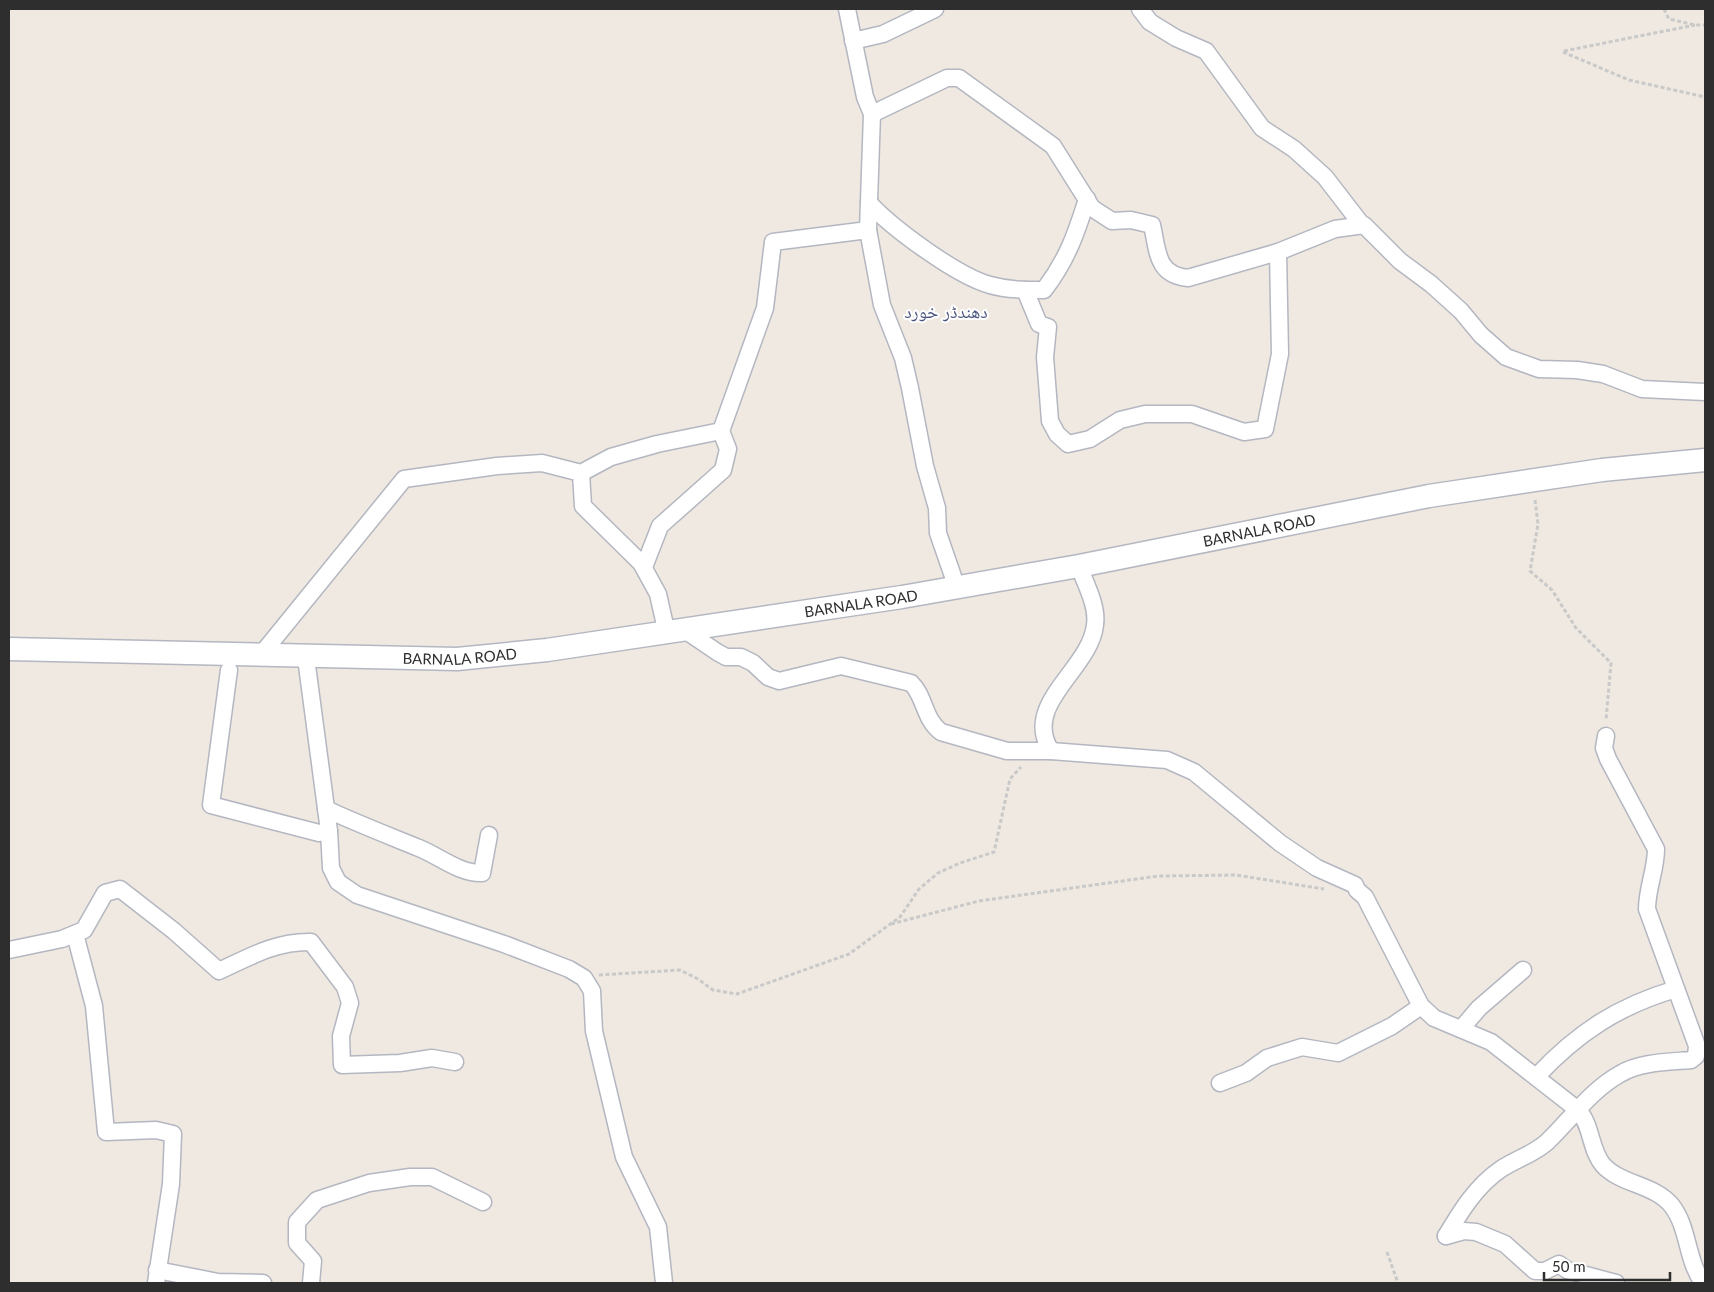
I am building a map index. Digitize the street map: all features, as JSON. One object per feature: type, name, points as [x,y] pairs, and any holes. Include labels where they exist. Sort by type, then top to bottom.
[{"type":"main road","name":"BARNALA ROAD","points":[[9,649],[306,658],[457,659],[547,650],[677,632],[957,588],[1079,566],[1429,496],[1602,470],[1705,460]]},
{"type":"street","points":[[847,9],[865,97],[872,114],[868,230],[882,305],[904,365],[925,466],[937,508],[938,533],[957,588]]},
{"type":"street","points":[[854,41],[883,34],[935,9]]},
{"type":"street","points":[[1140,9],[1150,22],[1176,38],[1206,52],[1262,128],[1294,148],[1325,178],[1362,225],[1400,261],[1455,306],[1481,335],[1506,357],[1539,369],[1577,370],[1603,374],[1642,389],[1705,392]]},
{"type":"street","points":[[872,114],[947,78],[959,78],[1053,146],[1092,208],[1112,221],[1131,220],[1152,225],[1163,267],[1174,277],[1188,278],[1278,252],[1335,229],[1362,225]]},
{"type":"street","points":[[869,203],[885,220],[904,234],[968,275],[1008,290],[1044,290],[1058,272],[1074,242],[1087,199]]},
{"type":"street","points":[[644,567],[660,526],[723,470],[728,449],[721,431],[765,308],[773,242],[868,230]]},
{"type":"street","points":[[1025,290],[1039,324],[1048,327],[1045,357],[1050,421],[1057,434],[1068,444],[1090,439],[1120,420],[1145,414],[1192,414],[1244,432],[1265,429],[1280,354],[1278,252]]},
{"type":"street","points":[[260,656],[404,480],[497,466],[542,464],[581,473],[611,457],[657,444],[721,431]]},
{"type":"street","points":[[581,473],[583,506],[644,567],[677,632],[726,656],[741,657],[752,663],[768,677],[779,680],[841,666],[911,683],[918,689],[933,727],[941,732],[1007,751],[1051,751],[1168,760],[1194,772],[1280,843],[1309,863],[1356,885],[1357,890],[1365,896],[1421,1006],[1434,1018],[1491,1042],[1578,1110],[1584,1117],[1603,1165],[1617,1176],[1658,1194],[1671,1205],[1680,1220],[1696,1281]]},
{"type":"street","points":[[1051,751],[1045,742],[1042,726],[1050,701],[1090,644],[1096,624],[1093,605],[1079,566]]},
{"type":"street","points":[[306,658],[330,831],[331,868],[338,882],[358,895],[504,944],[569,969],[584,978],[592,991],[594,1031],[624,1157],[658,1227],[664,1283]]},
{"type":"street","points":[[229,670],[210,805],[319,833],[330,831]]},
{"type":"street","points":[[1606,736],[1604,748],[1608,759],[1656,849],[1656,865],[1647,899],[1647,909],[1697,1046],[1696,1056],[1691,1060],[1640,1066],[1621,1073],[1602,1086],[1546,1144],[1502,1169],[1481,1187],[1463,1206],[1446,1236],[1464,1231],[1476,1232],[1505,1244],[1534,1271],[1545,1271],[1559,1264],[1567,1270],[1616,1283]]},
{"type":"street","points":[[326,809],[370,830],[420,848],[470,874],[482,873],[489,835]]},
{"type":"street","points":[[9,950],[84,930],[105,893],[120,889],[174,932],[219,972],[270,947],[296,941],[311,942],[345,987],[350,1003],[341,1036],[342,1064],[400,1063],[432,1058],[455,1062]]},
{"type":"street","points":[[74,934],[94,1006],[106,1132],[156,1130],[173,1134],[171,1184],[163,1245],[156,1277],[218,1282],[263,1283]]},
{"type":"street","points":[[1461,1029],[1479,1008],[1523,970]]},
{"type":"street","points":[[1536,1077],[1561,1050],[1600,1021],[1644,998],[1676,989]]},
{"type":"street","points":[[1220,1083],[1246,1074],[1267,1058],[1302,1047],[1338,1053],[1392,1026],[1421,1006]]},
{"type":"street","points":[[311,1283],[313,1261],[297,1243],[297,1222],[317,1200],[369,1184],[410,1177],[432,1177],[483,1202]]},
{"type":"path","points":[[1664,9],[1670,19],[1695,25]]},
{"type":"path","points":[[1705,25],[1695,25],[1563,52],[1629,80],[1705,97]]},
{"type":"path","points":[[1532,480],[1538,524],[1530,571],[1552,590],[1576,628],[1612,663],[1606,736]]},
{"type":"path","points":[[584,978],[610,973],[680,970],[713,990],[737,994],[849,954],[900,917],[919,889],[938,874],[960,863],[994,852],[1010,779],[1022,766],[1043,759],[1051,751]]},
{"type":"path","points":[[888,925],[980,901],[1158,876],[1236,875],[1319,890],[1356,885]]},
{"type":"path","points":[[1387,1252],[1398,1283]]},
{"type":"district","name":"دھندڈر خورد","points":[[946,311]]}]
